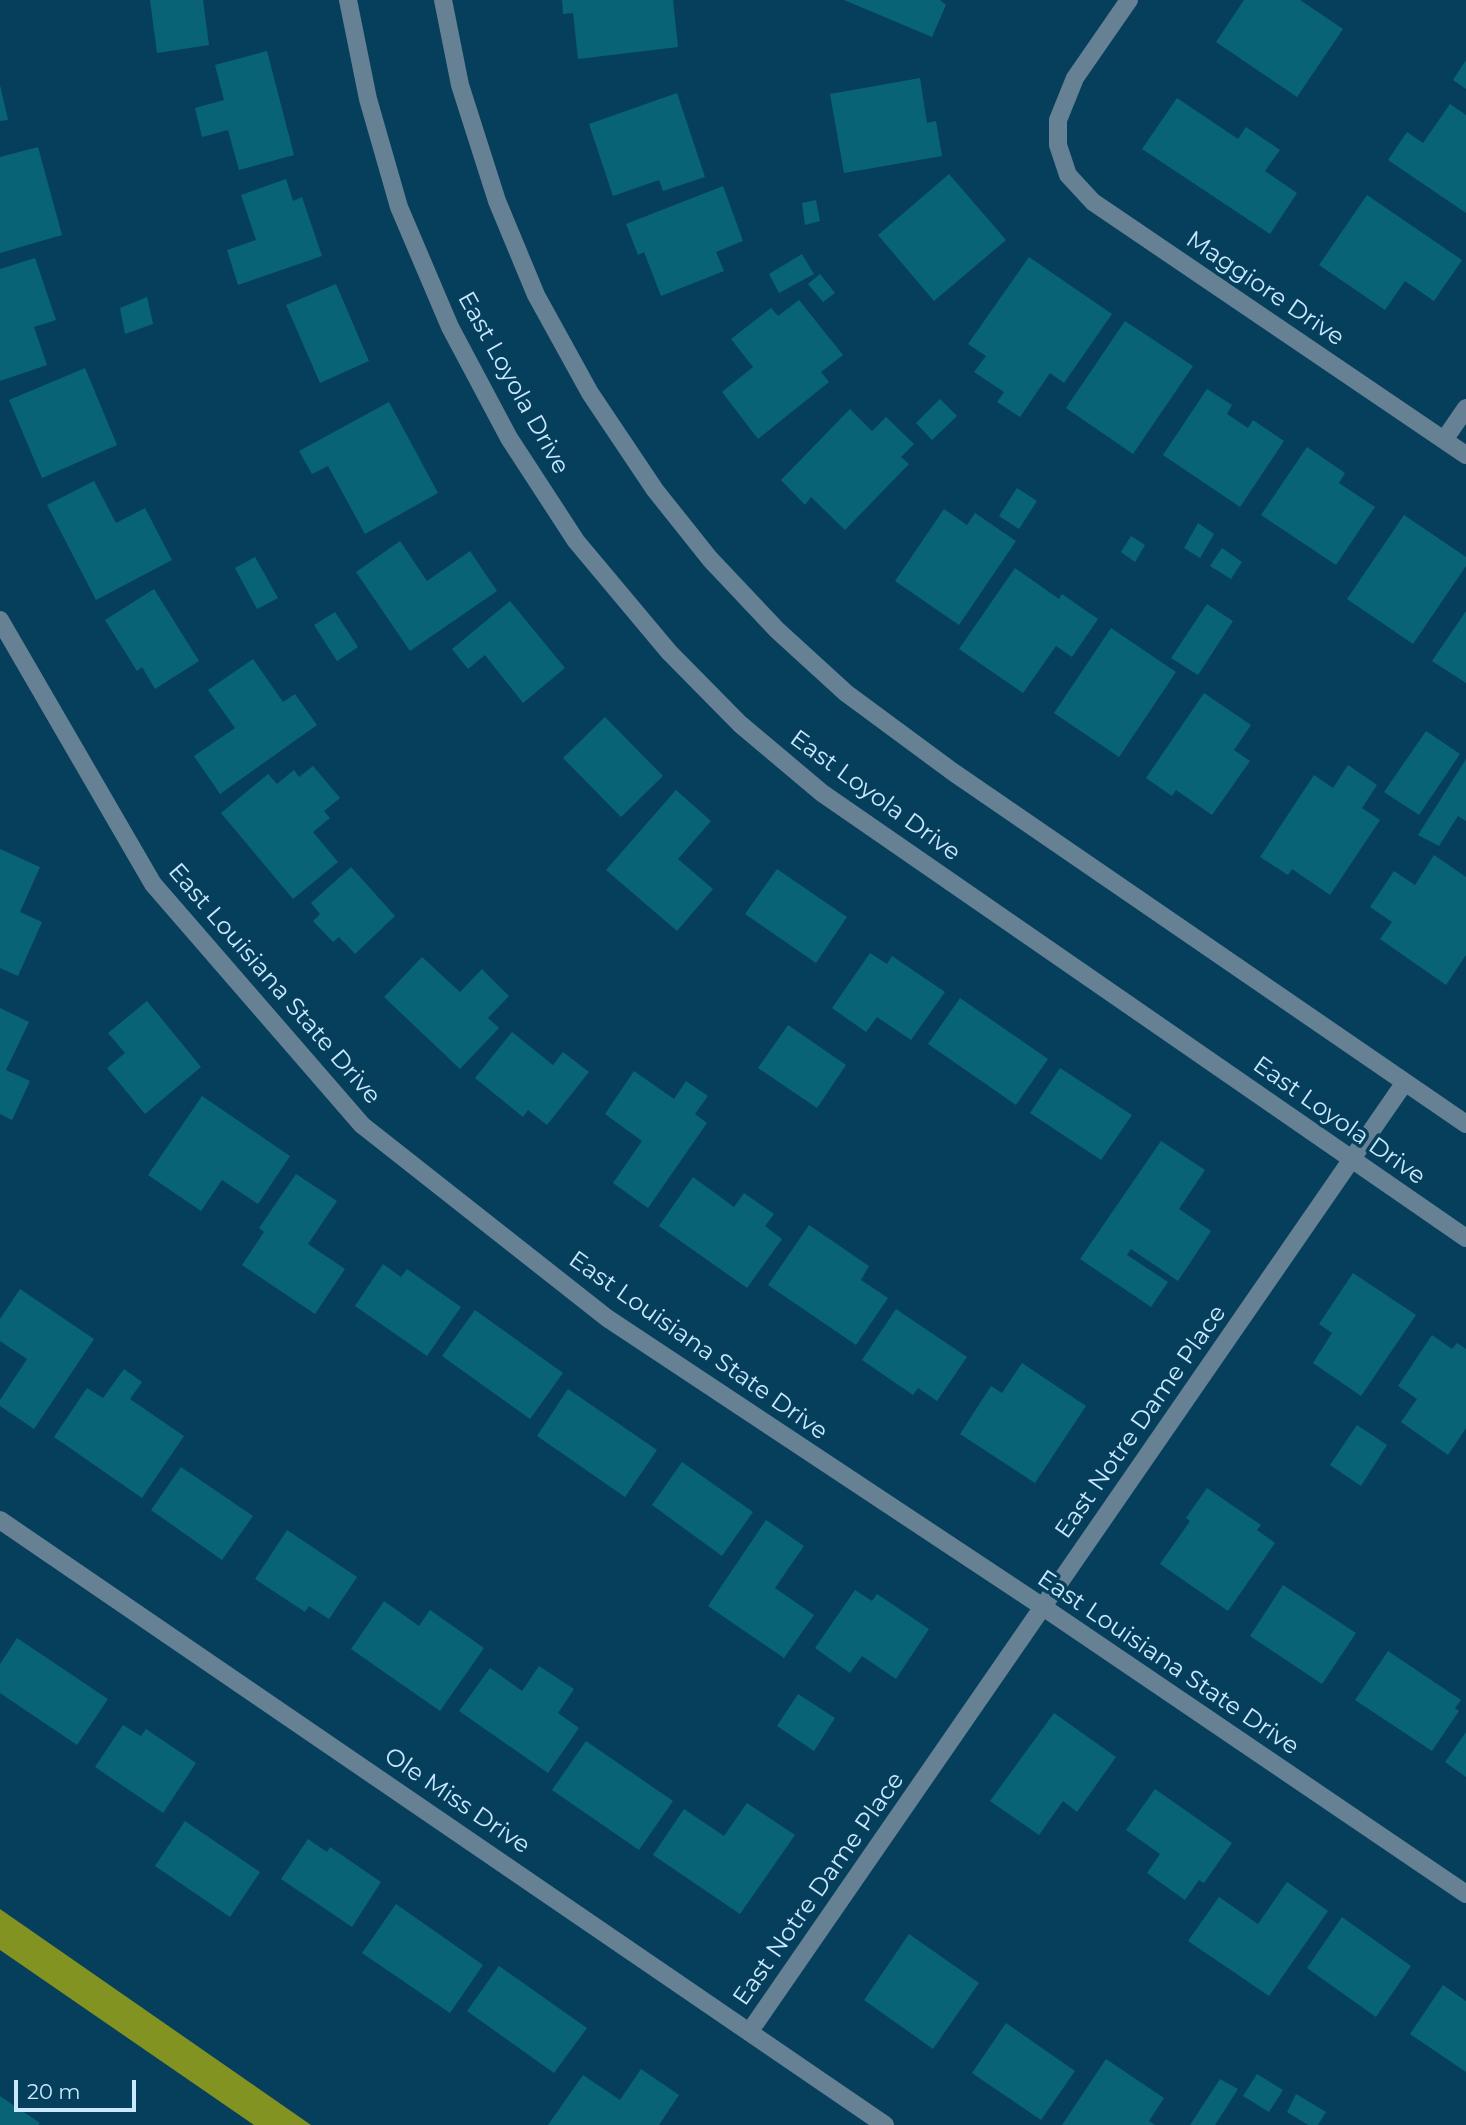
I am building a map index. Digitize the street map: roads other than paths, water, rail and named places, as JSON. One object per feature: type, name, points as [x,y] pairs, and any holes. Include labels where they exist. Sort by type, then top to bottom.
[{"type":"street","name":"East Loyola Drive","points":[[348,0],[368,99],[399,207],[450,327],[509,438],[576,541],[669,652],[740,724],[822,793],[1466,1238]]},
{"type":"street","points":[[443,0],[460,85],[497,201],[536,295],[590,393],[655,490],[710,559],[777,630],[846,693],[953,772],[1466,1124]]},
{"type":"street","name":"Maggiore Drive","points":[[1129,0],[1074,78],[1058,120],[1058,145],[1068,175],[1093,202],[1466,455]]},
{"type":"street","points":[[1444,440],[1466,408]]},
{"type":"street","name":"East Louisiana State Drive","points":[[2,631],[153,884],[362,1125],[607,1318],[1043,1607],[1466,1894]]},
{"type":"street","name":"East Notre Dame Place","points":[[750,2031],[1405,1082]]},
{"type":"street","name":"Ole Miss Drive","points":[[0,1520],[885,2125]]}]
